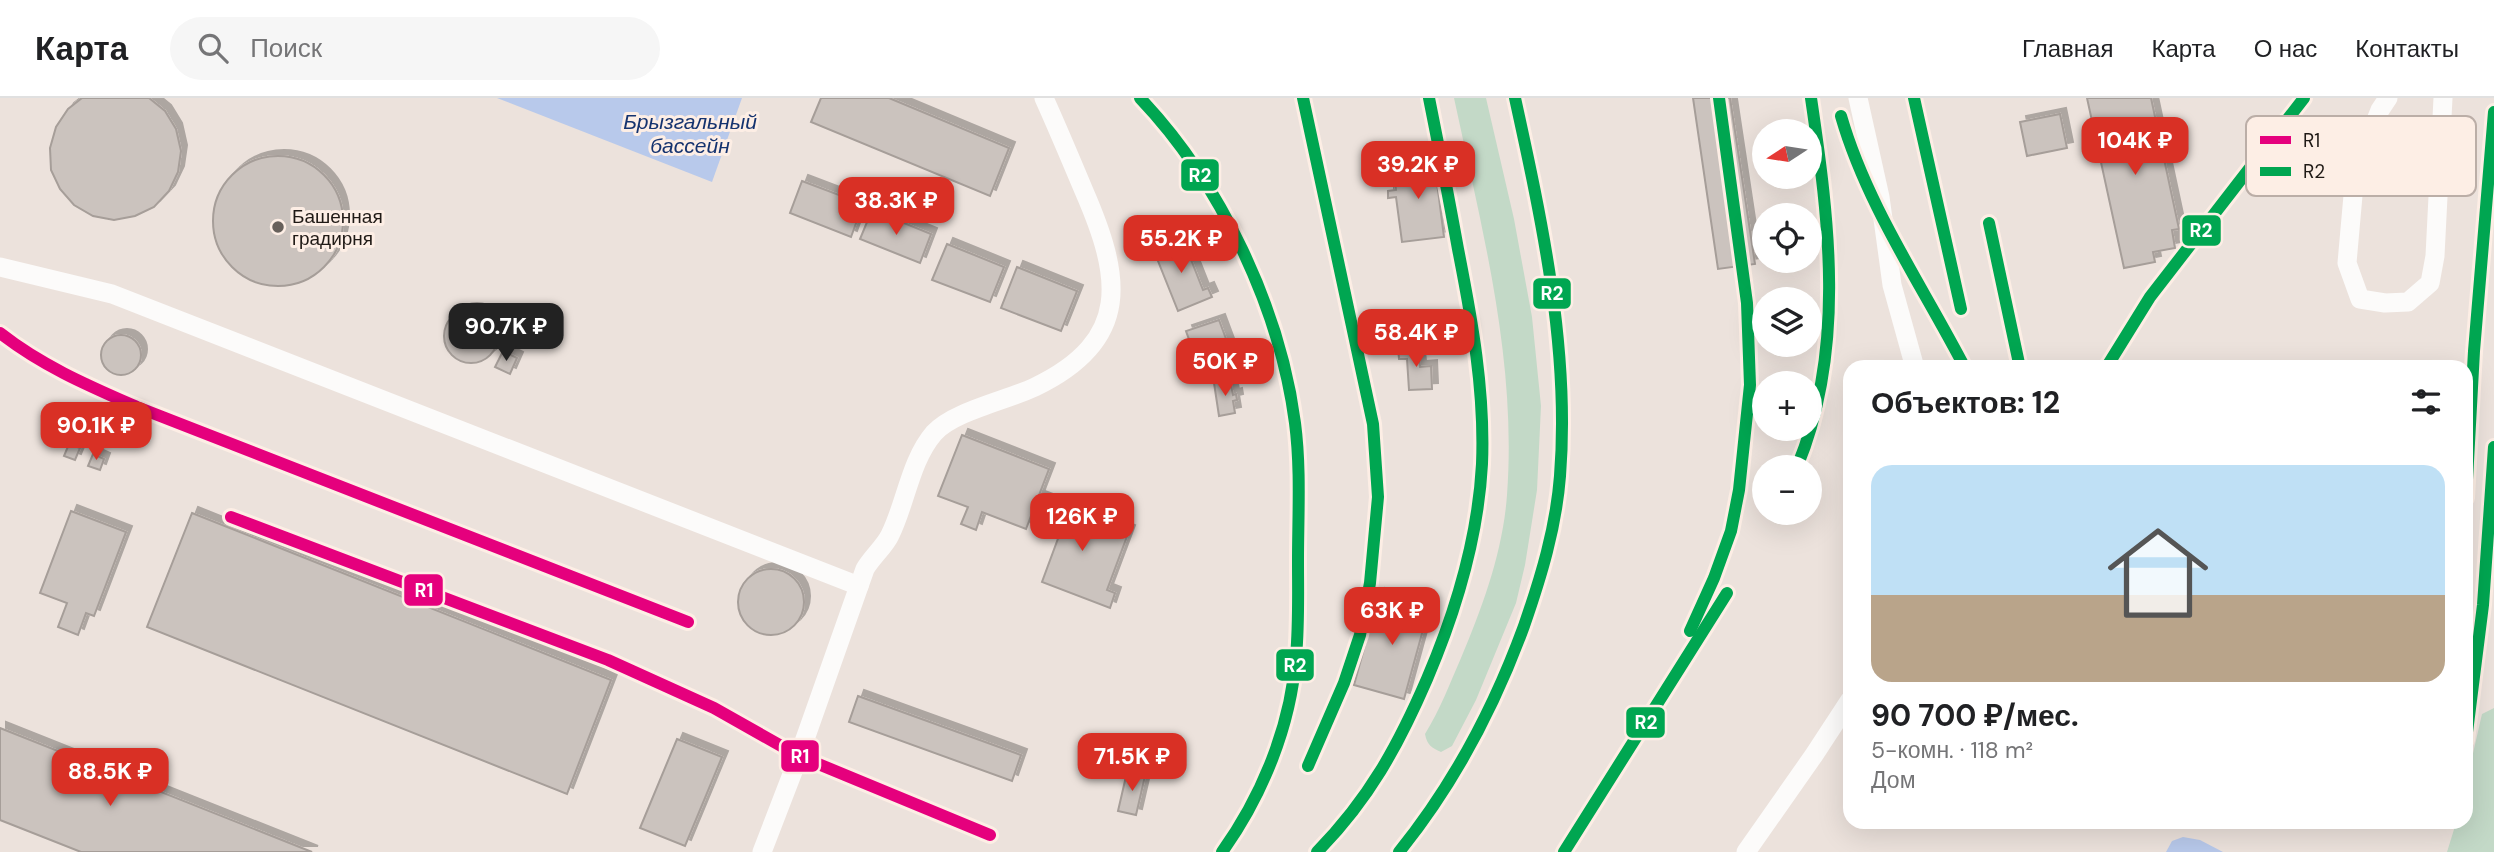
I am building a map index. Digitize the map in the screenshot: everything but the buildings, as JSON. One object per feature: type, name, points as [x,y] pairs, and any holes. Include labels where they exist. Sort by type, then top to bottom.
[{"type":"lane","points":[[762,852],[865,569],[889,538],[919,458],[934,433],[951,420],[1033,388],[1056,376],[1086,351],[1105,321],[1112,293],[1112,278],[1105,247],[1096,218],[1044,98]]},
{"type":"lane","points":[[1858,98],[1880,197],[1892,285],[1913,360]]},
{"type":"lane","points":[[2378,116],[2388,98]]},
{"type":"lane","points":[[2442,116],[2443,98]]},
{"type":"lane","points":[[2354,196],[2347,263],[2360,299],[2385,303],[2408,302],[2430,283],[2435,256],[2438,196]]},
{"type":"lane","points":[[0,267],[112,294],[859,586]]},
{"type":"lane","points":[[1746,852],[1843,711]]},
{"type":"green space","points":[[1454,98],[1486,98],[1514,219],[1532,317],[1541,406],[1537,490],[1516,603],[1476,700],[1452,746],[1441,752],[1430,746],[1425,734],[1461,658],[1491,578],[1505,516],[1509,444],[1507,394],[1495,295]]},
{"type":"green space","points":[[2494,708],[2494,852],[2447,852],[2454,829],[2473,829],[2473,753],[2482,714]]},
{"type":"water","name":"Брызгальный бассейн","points":[[497,98],[742,98],[712,182]]},
{"type":"water","points":[[2183,837],[2200,840],[2223,852],[2166,852],[2172,841]]},
{"type":"transit line","name":"R2","points":[[1140,98],[1196,168],[1242,249],[1276,336],[1287,379],[1297,440],[1298,609],[1293,682],[1281,734],[1262,784],[1222,852]]},
{"type":"transit line","name":"R2","points":[[1303,98],[1373,424],[1378,497],[1370,583],[1360,635],[1344,683],[1308,766]]},
{"type":"transit line","name":"R2","points":[[1317,852],[1352,812],[1381,771],[1416,703],[1438,653],[1456,601],[1476,520],[1482,464],[1476,356],[1429,98]]},
{"type":"transit line","name":"R2","points":[[1399,852],[1438,800],[1471,744],[1500,686],[1536,589],[1555,514],[1562,429],[1557,333],[1544,238],[1515,98]]},
{"type":"transit line","name":"R2","points":[[1690,631],[1714,578],[1731,531],[1739,490],[1750,385],[1747,303],[1719,98]]},
{"type":"transit line","name":"R2","points":[[1801,455],[1822,377],[1828,331],[1827,237],[1811,98]]},
{"type":"transit line","name":"R2","points":[[1914,98],[1961,309]]},
{"type":"transit line","name":"R2","points":[[2290,116],[2304,98]]},
{"type":"transit line","name":"R2","points":[[2473,369],[2494,112]]},
{"type":"transit line","name":"R2","points":[[1841,116],[1865,182],[1880,213],[1961,360]]},
{"type":"transit line","name":"R2","points":[[2111,360],[2150,297],[2246,173]]},
{"type":"transit line","name":"R2","points":[[1989,223],[2018,360]]},
{"type":"transit line","name":"R1","points":[[0,333],[49,365],[137,407],[688,622]]},
{"type":"transit line","name":"R2","points":[[2473,684],[2483,605],[2494,447]]},
{"type":"transit line","name":"R1","points":[[231,517],[608,660],[714,708],[799,756],[990,835]]},
{"type":"transit line","name":"R2","points":[[1564,852],[1727,593]]},
{"type":"place","name":"Башенная градирня","points":[[278,227]]}]
